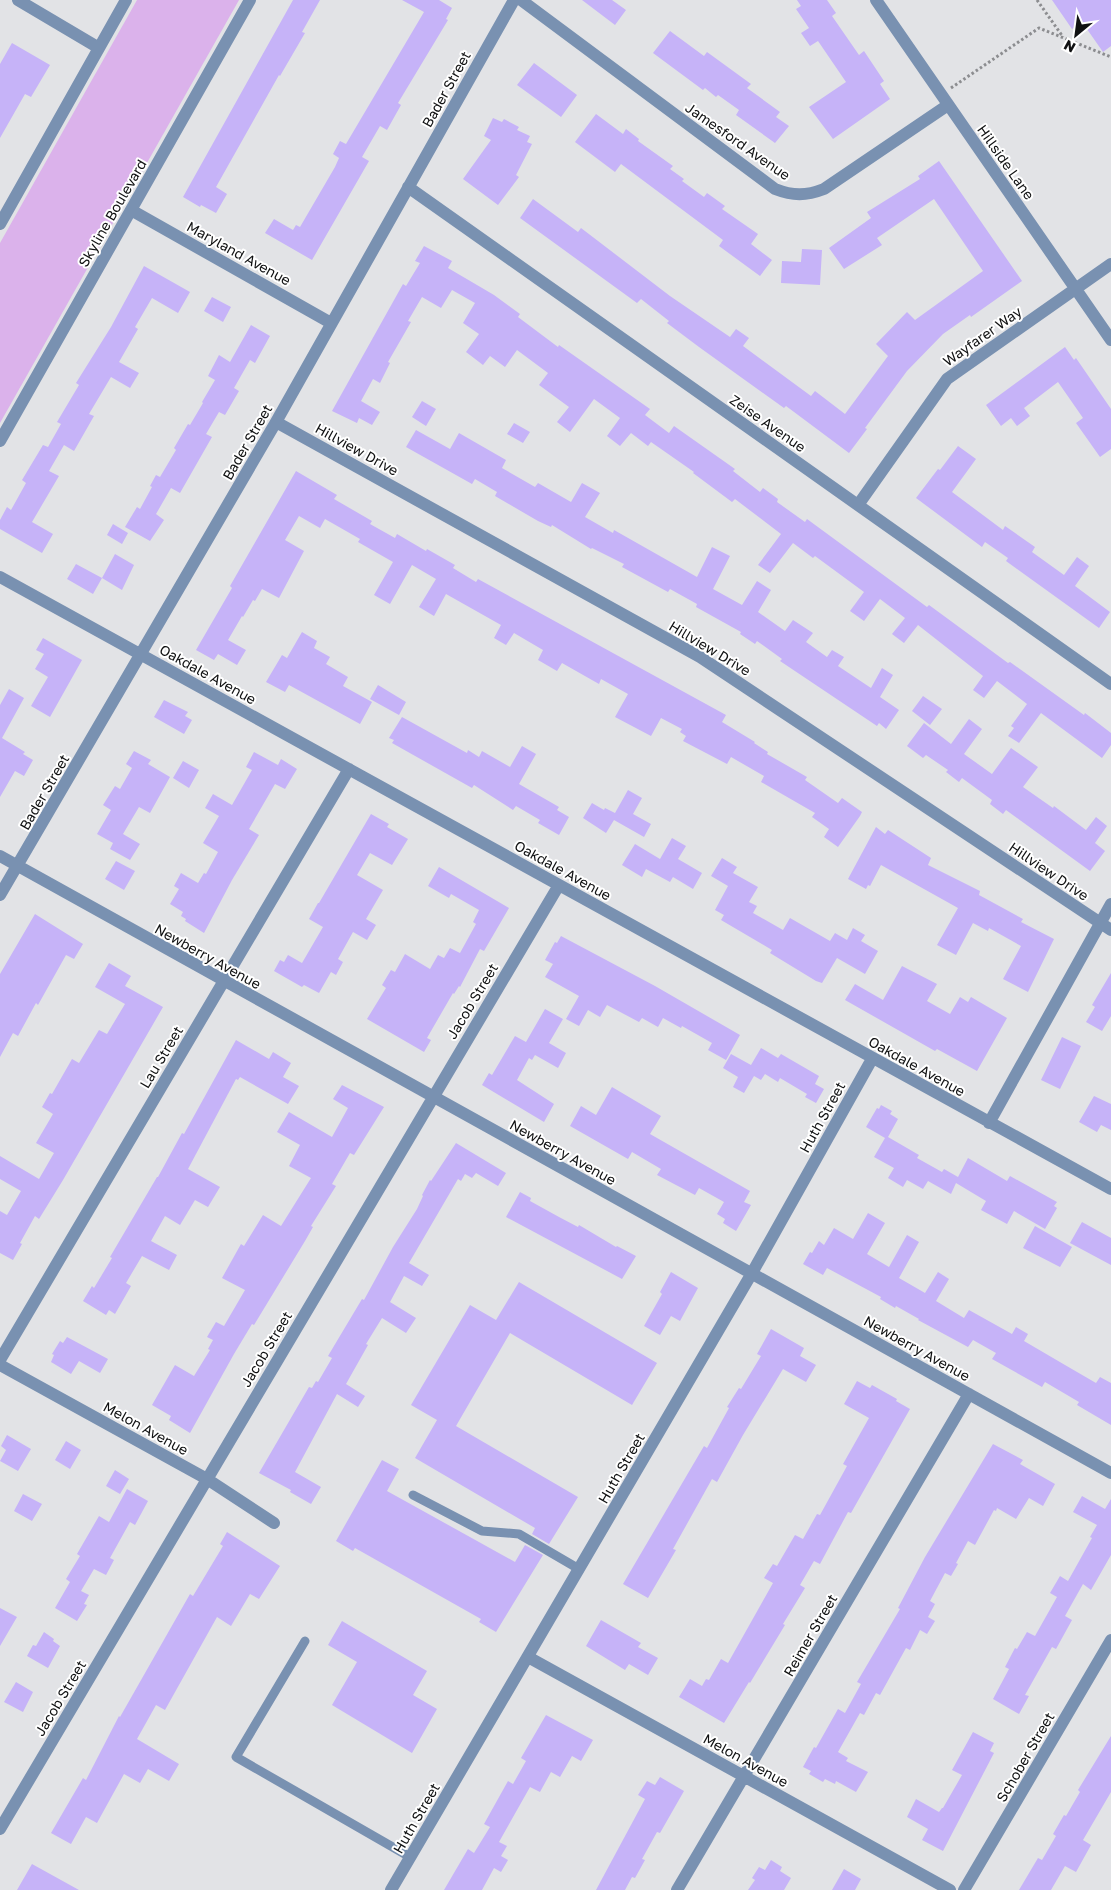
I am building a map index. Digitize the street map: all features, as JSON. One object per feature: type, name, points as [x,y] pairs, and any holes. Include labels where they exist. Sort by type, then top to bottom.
[{"type":"street","points":[[18,0],[99,48]]},
{"type":"street","points":[[0,224],[126,0]]},
{"type":"street","name":"Skyline Boulevard","points":[[0,441],[250,0]]},
{"type":"street","name":"Bader Street","points":[[0,895],[276,422],[514,0]]},
{"type":"street","name":"Jamesford Avenue","points":[[521,0],[775,189],[788,194],[804,195],[824,190],[945,100]]},
{"type":"street","name":"Hillside Lane","points":[[876,0],[1111,340]]},
{"type":"street","name":"Zeise Avenue","points":[[408,187],[1111,684]]},
{"type":"street","name":"Maryland Avenue","points":[[131,210],[332,323]]},
{"type":"street","name":"Wayfarer Way","points":[[858,505],[947,379],[1111,264]]},
{"type":"street","name":"Hillview Drive","points":[[276,422],[700,657],[1106,926]]},
{"type":"street","name":"Oakdale Avenue","points":[[0,577],[1111,1189]]},
{"type":"street","name":"Lau Street","points":[[0,1360],[223,981],[350,770]]},
{"type":"street","name":"Newberry Avenue","points":[[0,856],[1111,1473]]},
{"type":"street","name":"Jacob Street","points":[[0,1829],[559,885]]},
{"type":"street","points":[[989,1123],[1106,926],[1111,904]]},
{"type":"street","name":"Huth Street","points":[[391,1890],[752,1273],[872,1058]]},
{"type":"street","name":"Melon Avenue","points":[[0,1365],[207,1479],[274,1522]]},
{"type":"street","name":"Reimer Street","points":[[677,1890],[969,1394]]},
{"type":"street","name":"Schober Street","points":[[964,1890],[1111,1640]]},
{"type":"street","name":"Melon Avenue","points":[[528,1657],[950,1890]]},
{"type":"lane","points":[[413,1495],[482,1531],[519,1534],[579,1569]]},
{"type":"lane","points":[[305,1641],[236,1757],[410,1857]]},
{"type":"path","points":[[1037,0],[1063,38]]},
{"type":"path","points":[[945,100],[1039,28],[1111,57]]},
{"type":"shaded area","points":[[137,0],[239,0],[0,423],[0,243]]},
{"type":"building","points":[[293,0],[320,0],[302,32],[305,33],[216,187],[227,194],[216,213],[201,205],[200,207],[183,197]]},
{"type":"building","points":[[402,0],[439,0],[452,8],[446,19],[448,20],[398,103],[401,105],[387,130],[380,126],[362,157],[369,161],[312,260],[265,233],[274,219],[293,230],[296,225],[300,227],[335,167],[339,158],[333,154],[340,141],[346,144],[424,12]]},
{"type":"building","points":[[582,0],[612,0],[626,10],[615,25]]},
{"type":"building","points":[[797,0],[827,0],[836,13],[832,16],[859,55],[864,51],[884,81],[880,84],[890,99],[833,139],[809,107],[846,82],[818,41],[810,46],[801,33],[809,28],[796,9],[801,6]]},
{"type":"building","points":[[1052,0],[1111,0],[1111,46],[1103,52],[1082,22],[1072,29]]},
{"type":"building","points":[[670,31],[704,56],[707,52],[751,84],[747,88],[780,112],[776,117],[789,126],[775,143],[736,115],[739,110],[718,95],[716,97],[705,88],[703,90],[653,53]]},
{"type":"building","points":[[12,43],[50,65],[31,97],[25,94],[0,138],[0,64]]},
{"type":"building","points":[[534,63],[577,95],[561,117],[517,85]]},
{"type":"building","points":[[596,114],[623,134],[626,129],[639,139],[638,141],[673,166],[670,169],[684,179],[682,181],[704,197],[707,193],[725,206],[722,209],[758,234],[751,244],[772,260],[760,276],[719,246],[723,240],[621,164],[615,172],[575,142]]},
{"type":"building","points":[[493,118],[502,122],[504,119],[519,127],[517,130],[530,136],[527,142],[532,144],[516,175],[519,177],[498,205],[463,179],[491,140],[484,136]]},
{"type":"building","points":[[939,161],[1022,281],[943,334],[907,371],[849,453],[786,406],[784,408],[699,347],[667,323],[669,321],[641,299],[637,303],[520,218],[533,199],[578,232],[581,228],[670,296],[730,337],[736,329],[749,338],[743,346],[811,396],[815,391],[845,414],[888,356],[876,344],[907,312],[915,320],[983,271],[934,199],[877,238],[882,245],[844,269],[829,248],[871,218],[867,212],[920,179],[918,176]]},
{"type":"building","points":[[424,246],[452,261],[448,268],[494,295],[520,314],[518,317],[558,347],[559,345],[650,409],[645,415],[669,433],[674,426],[735,469],[733,471],[760,492],[763,488],[778,499],[777,502],[805,522],[807,519],[927,607],[929,605],[1008,663],[1010,662],[1084,715],[1085,713],[1111,733],[1111,745],[1102,758],[1041,713],[1019,743],[1008,736],[1014,728],[1011,726],[1027,704],[997,681],[984,698],[973,690],[983,676],[918,625],[904,643],[892,634],[905,618],[880,599],[864,621],[850,611],[864,592],[815,556],[813,558],[793,543],[770,573],[758,565],[781,534],[735,499],[732,502],[651,442],[648,446],[631,433],[620,446],[607,436],[620,418],[594,399],[570,432],[557,422],[569,407],[539,385],[548,373],[517,350],[505,367],[490,356],[483,365],[466,352],[479,334],[463,323],[475,303],[452,290],[441,308],[422,297],[408,321],[411,322],[388,362],[390,363],[380,383],[373,379],[361,401],[380,412],[372,425],[359,418],[357,423],[332,411],[403,284],[406,286],[420,263],[415,261]]},
{"type":"building","points":[[802,249],[822,250],[820,285],[781,283],[782,261],[801,262]]},
{"type":"building","points":[[144,266],[190,292],[178,313],[152,298],[135,327],[138,329],[119,362],[139,373],[130,388],[111,377],[89,414],[94,416],[74,451],[64,445],[49,471],[59,476],[32,522],[53,534],[42,553],[0,529],[0,520],[7,507],[11,510],[26,483],[22,480],[43,445],[48,447],[61,424],[57,422],[79,385],[76,383],[111,327]]},
{"type":"building","points":[[212,297],[231,307],[223,322],[204,311]]},
{"type":"building","points":[[251,325],[270,336],[255,363],[250,360],[234,388],[239,391],[225,415],[219,412],[206,434],[212,437],[180,493],[171,488],[156,514],[164,520],[150,541],[125,527],[137,507],[140,509],[156,475],[160,477],[176,450],[174,448],[203,403],[215,380],[208,376],[219,355],[230,362]]},
{"type":"building","points":[[1065,347],[1074,360],[1076,358],[1111,409],[1111,449],[1100,457],[1076,423],[1083,418],[1058,382],[1024,408],[1030,416],[1017,426],[1011,418],[1001,426],[986,405]]},
{"type":"building","points":[[422,401],[436,409],[426,426],[412,417]]},
{"type":"building","points":[[514,423],[530,432],[523,443],[507,434]]},
{"type":"building","points":[[416,430],[450,449],[459,433],[506,460],[502,468],[535,487],[538,483],[571,502],[582,483],[600,493],[585,517],[613,533],[614,530],[697,577],[712,547],[730,556],[713,589],[742,605],[757,581],[771,590],[758,612],[785,631],[793,620],[813,633],[806,642],[827,657],[832,650],[844,657],[838,666],[871,688],[882,668],[893,675],[880,697],[899,710],[886,729],[879,723],[877,726],[780,661],[782,659],[757,641],[755,644],[740,634],[741,632],[696,607],[697,604],[670,589],[668,592],[622,567],[624,564],[591,549],[552,525],[551,527],[538,521],[495,496],[497,492],[475,479],[472,484],[406,447]]},
{"type":"building","points":[[958,446],[976,459],[952,492],[1003,530],[1005,526],[1035,547],[1032,552],[1064,575],[1077,557],[1089,566],[1075,586],[1110,612],[1099,628],[1006,561],[1008,558],[985,542],[982,547],[916,498]]},
{"type":"building","points":[[296,471],[337,495],[334,499],[372,521],[370,524],[395,538],[397,534],[426,551],[427,549],[455,565],[453,568],[476,582],[478,579],[726,715],[722,722],[755,742],[768,752],[767,754],[807,777],[805,780],[838,803],[842,798],[862,812],[860,816],[838,847],[824,837],[829,829],[812,817],[815,813],[761,782],[764,776],[731,757],[727,764],[683,741],[686,736],[680,732],[682,729],[661,718],[651,736],[615,717],[628,694],[601,679],[599,684],[562,663],[557,671],[538,660],[543,650],[514,633],[506,645],[494,638],[501,625],[446,594],[434,616],[419,607],[436,579],[412,565],[390,604],[374,595],[393,562],[358,542],[360,539],[325,519],[320,528],[299,516],[285,540],[304,551],[279,598],[262,589],[255,601],[253,600],[242,616],[228,640],[246,650],[237,665],[218,654],[214,660],[196,650],[232,588],[230,586]]},
{"type":"building","points":[[113,524],[128,533],[122,544],[107,535]]},
{"type":"building","points":[[115,554],[134,565],[122,590],[102,578]]},
{"type":"building","points":[[76,564],[102,578],[93,594],[67,579]]},
{"type":"building","points":[[302,632],[317,641],[314,648],[330,657],[326,664],[348,677],[343,686],[372,702],[360,724],[289,685],[285,692],[266,682],[282,655],[287,658]]},
{"type":"building","points":[[43,638],[82,660],[50,717],[31,706],[48,677],[35,669],[44,654],[36,650]]},
{"type":"building","points":[[378,685],[406,702],[399,715],[370,699]]},
{"type":"building","points":[[9,689],[24,698],[2,738],[25,752],[23,754],[33,760],[24,776],[15,771],[0,797],[0,705]]},
{"type":"building","points":[[923,696],[942,709],[930,725],[912,711]]},
{"type":"building","points":[[164,700],[188,712],[185,716],[192,720],[184,734],[154,717]]},
{"type":"building","points":[[402,717],[467,753],[468,750],[479,757],[482,751],[510,767],[522,746],[536,754],[519,784],[559,807],[557,810],[569,817],[559,835],[538,823],[540,820],[516,806],[513,810],[474,785],[472,788],[392,743],[394,740],[389,738]]},
{"type":"building","points":[[969,719],[982,729],[964,754],[992,774],[1011,748],[1038,767],[1023,787],[1053,808],[1054,806],[1086,830],[1096,817],[1107,826],[1095,843],[1105,851],[1090,871],[1006,810],[1003,814],[990,804],[992,800],[962,778],[959,782],[946,772],[948,770],[926,755],[923,758],[907,746],[924,723],[951,744]]},
{"type":"building","points":[[134,751],[151,760],[148,764],[170,777],[150,813],[139,807],[123,834],[140,844],[130,860],[110,849],[113,843],[97,834],[111,810],[103,805],[115,786],[120,789],[132,768],[126,764]]},
{"type":"building","points":[[254,752],[278,765],[281,759],[297,769],[285,789],[275,784],[249,829],[259,835],[232,880],[204,933],[185,921],[186,919],[181,916],[183,912],[170,904],[179,889],[174,886],[181,873],[198,883],[204,873],[206,874],[218,852],[203,843],[219,816],[205,808],[213,794],[232,805],[252,770],[246,767]]},
{"type":"building","points":[[183,761],[199,770],[189,788],[173,778]]},
{"type":"building","points":[[628,790],[642,798],[633,814],[651,824],[644,837],[614,820],[606,833],[583,818],[592,803],[604,810],[605,808],[615,813]]},
{"type":"building","points":[[371,814],[389,824],[387,827],[408,839],[392,865],[370,853],[357,875],[383,890],[366,919],[376,925],[367,940],[353,932],[338,959],[343,962],[336,975],[331,972],[319,993],[304,985],[302,987],[274,971],[280,960],[284,962],[288,955],[302,963],[323,927],[309,919]]},
{"type":"building","points":[[876,827],[885,834],[888,830],[931,858],[928,865],[980,891],[979,895],[1023,919],[1021,922],[1054,939],[1028,992],[1003,979],[1021,946],[989,928],[988,931],[973,923],[956,955],[937,945],[958,908],[881,865],[870,886],[868,885],[866,889],[848,879]]},
{"type":"building","points":[[672,838],[686,846],[678,859],[702,873],[693,889],[673,877],[670,882],[646,869],[642,877],[622,865],[635,844],[660,859]]},
{"type":"building","points":[[722,858],[737,867],[733,873],[758,887],[749,902],[757,906],[753,913],[783,930],[790,918],[830,941],[835,933],[847,940],[853,928],[865,935],[861,941],[878,951],[865,974],[837,958],[822,983],[816,981],[770,953],[772,950],[721,920],[724,915],[715,910],[728,886],[711,876]]},
{"type":"building","points":[[116,861],[135,871],[124,890],[105,879]]},
{"type":"building","points":[[439,867],[509,908],[484,951],[480,949],[460,987],[453,993],[427,1038],[431,1040],[424,1052],[367,1019],[386,988],[382,985],[391,970],[395,972],[405,954],[430,969],[438,955],[444,958],[450,948],[460,953],[476,924],[473,922],[479,910],[451,894],[449,898],[428,886]]},
{"type":"building","points":[[35,914],[83,944],[74,959],[66,955],[18,1036],[13,1033],[0,1057],[0,974]]},
{"type":"building","points":[[561,936],[655,986],[740,1035],[726,1060],[708,1050],[712,1043],[682,1026],[681,1028],[663,1018],[658,1027],[642,1018],[639,1022],[607,1005],[600,1017],[588,1010],[579,1026],[566,1019],[579,996],[545,977],[553,964],[545,960],[555,942],[557,943]]},
{"type":"building","points":[[109,963],[131,976],[125,986],[163,1007],[63,1180],[39,1219],[35,1216],[13,1260],[0,1253],[0,1211],[7,1215],[21,1191],[0,1179],[0,1156],[39,1179],[54,1153],[36,1143],[53,1114],[42,1107],[50,1093],[52,1094],[72,1059],[79,1063],[99,1030],[107,1034],[125,1004],[95,987]]},
{"type":"building","points":[[902,966],[937,984],[927,1001],[950,1014],[960,997],[968,1002],[971,997],[1007,1018],[977,1071],[937,1049],[935,1051],[845,1000],[855,984],[883,1000]]},
{"type":"building","points":[[1111,973],[1111,1016],[1102,1031],[1086,1022],[1095,1007],[1092,1005]]},
{"type":"building","points":[[545,1009],[563,1019],[549,1043],[566,1053],[558,1068],[535,1055],[532,1060],[529,1058],[517,1080],[554,1104],[544,1122],[482,1085],[489,1073],[492,1075],[515,1036],[526,1042]]},
{"type":"building","points":[[1062,1037],[1081,1046],[1060,1089],[1041,1080]]},
{"type":"building","points":[[236,1040],[269,1059],[273,1052],[291,1063],[283,1077],[299,1086],[288,1104],[240,1077],[238,1080],[236,1079],[188,1169],[220,1187],[208,1207],[195,1200],[180,1225],[165,1216],[151,1241],[177,1255],[169,1270],[142,1256],[126,1283],[131,1286],[115,1314],[109,1310],[106,1315],[83,1301],[92,1286],[94,1288],[112,1258],[110,1257],[182,1133],[184,1134]]},
{"type":"building","points":[[761,1048],[778,1058],[781,1054],[819,1076],[815,1084],[824,1089],[816,1103],[805,1097],[807,1094],[780,1078],[778,1082],[765,1074],[761,1080],[754,1076],[744,1093],[733,1087],[738,1077],[723,1068],[731,1054],[751,1065]]},
{"type":"building","points":[[342,1085],[384,1107],[354,1155],[350,1153],[332,1184],[336,1186],[311,1226],[313,1227],[254,1325],[252,1324],[234,1354],[190,1433],[169,1420],[171,1416],[152,1405],[175,1365],[194,1376],[210,1350],[208,1349],[213,1340],[207,1337],[216,1322],[224,1326],[245,1290],[222,1278],[241,1244],[244,1246],[263,1215],[281,1226],[311,1178],[289,1166],[300,1145],[277,1132],[289,1112],[332,1137],[348,1108],[333,1099]]},
{"type":"building","points":[[612,1087],[661,1116],[650,1134],[750,1191],[744,1202],[751,1205],[736,1231],[723,1223],[725,1219],[717,1214],[724,1202],[699,1188],[695,1195],[657,1175],[661,1169],[632,1152],[628,1159],[570,1126],[581,1106],[596,1115]]},
{"type":"building","points":[[1094,1096],[1111,1104],[1111,1130],[1101,1125],[1097,1132],[1079,1122]]},
{"type":"building","points":[[881,1105],[892,1111],[890,1114],[898,1119],[888,1137],[919,1155],[917,1158],[942,1172],[944,1169],[958,1177],[968,1158],[1007,1181],[1010,1176],[1057,1202],[1054,1206],[1057,1208],[1045,1229],[1014,1211],[1007,1224],[981,1210],[986,1201],[956,1183],[951,1194],[928,1181],[923,1189],[907,1180],[903,1187],[888,1178],[894,1168],[874,1157],[885,1138],[866,1127],[877,1108],[879,1109]]},
{"type":"building","points":[[456,1143],[506,1173],[498,1186],[476,1173],[472,1178],[465,1174],[461,1181],[458,1179],[409,1263],[429,1275],[422,1286],[404,1276],[390,1302],[416,1318],[406,1333],[382,1318],[366,1344],[368,1345],[346,1384],[365,1396],[358,1407],[337,1394],[295,1472],[321,1487],[311,1504],[290,1492],[291,1490],[259,1473],[309,1387],[312,1388],[316,1381],[318,1382],[332,1358],[328,1356],[362,1299],[364,1300],[393,1247],[417,1209],[430,1180]]},
{"type":"building","points":[[520,1192],[531,1198],[530,1201],[559,1217],[578,1227],[579,1225],[616,1247],[636,1256],[622,1279],[506,1217]]},
{"type":"building","points":[[868,1213],[885,1223],[867,1254],[889,1267],[907,1235],[919,1242],[899,1278],[925,1293],[938,1272],[949,1279],[936,1301],[964,1318],[969,1310],[1012,1334],[1016,1327],[1028,1334],[1024,1341],[1096,1383],[1100,1377],[1111,1383],[1111,1425],[1077,1405],[1079,1402],[1045,1382],[1042,1387],[992,1359],[996,1353],[973,1340],[968,1347],[896,1306],[895,1308],[880,1299],[881,1297],[827,1268],[823,1275],[803,1264],[819,1241],[824,1245],[834,1228],[853,1239]]},
{"type":"building","points":[[1082,1222],[1111,1238],[1111,1265],[1070,1243]]},
{"type":"building","points":[[1035,1226],[1072,1247],[1060,1267],[1023,1248]]},
{"type":"building","points":[[671,1272],[698,1288],[680,1321],[671,1316],[660,1335],[644,1326],[662,1294],[660,1292]]},
{"type":"building","points":[[519,1282],[657,1363],[632,1405],[510,1333],[456,1426],[578,1497],[549,1544],[532,1534],[535,1528],[415,1458],[437,1420],[411,1405],[470,1305],[496,1320]]},
{"type":"building","points":[[771,1329],[804,1348],[800,1356],[816,1365],[806,1382],[783,1369],[717,1482],[712,1479],[673,1549],[676,1550],[648,1598],[623,1584],[704,1446],[707,1448],[729,1408],[727,1407],[739,1388],[741,1389],[761,1356],[757,1354]]},
{"type":"building","points":[[67,1337],[108,1359],[100,1373],[79,1361],[71,1374],[51,1362],[54,1355],[52,1354],[60,1341],[63,1343]]},
{"type":"building","points":[[857,1381],[870,1388],[872,1385],[897,1399],[896,1401],[910,1409],[851,1513],[848,1512],[820,1564],[814,1561],[800,1585],[805,1588],[783,1624],[785,1625],[724,1723],[679,1697],[690,1679],[702,1686],[706,1679],[709,1680],[721,1659],[728,1663],[773,1583],[764,1578],[773,1564],[777,1566],[795,1535],[803,1539],[817,1514],[820,1515],[847,1466],[843,1464],[869,1418],[844,1404]]},
{"type":"building","points":[[7,1435],[31,1449],[18,1471],[0,1461],[6,1450],[1,1446]]},
{"type":"building","points":[[66,1441],[81,1450],[70,1469],[55,1460]]},
{"type":"building","points":[[993,1444],[1023,1460],[1020,1464],[1055,1484],[1043,1506],[1029,1498],[1016,1519],[997,1508],[996,1511],[994,1510],[975,1545],[968,1541],[951,1576],[945,1573],[930,1601],[935,1604],[928,1617],[935,1621],[927,1634],[920,1630],[910,1650],[906,1648],[880,1695],[876,1693],[864,1715],[860,1713],[838,1752],[848,1758],[846,1761],[868,1772],[856,1792],[836,1781],[835,1784],[825,1779],[823,1782],[809,1774],[811,1771],[803,1767],[838,1709],[845,1713],[861,1684],[857,1682],[900,1609],[898,1608],[925,1557]]},
{"type":"building","points":[[382,1460],[399,1469],[387,1491],[515,1562],[525,1545],[543,1555],[496,1632],[479,1622],[481,1619],[355,1548],[353,1551],[336,1541]]},
{"type":"building","points":[[115,1470],[129,1479],[120,1494],[106,1486]]},
{"type":"building","points":[[127,1489],[148,1501],[135,1525],[130,1522],[110,1558],[114,1560],[106,1575],[94,1569],[81,1591],[89,1595],[84,1604],[87,1605],[77,1621],[55,1608],[70,1582],[66,1579],[80,1556],[77,1554],[99,1516],[109,1522]]},
{"type":"building","points":[[23,1494],[42,1504],[32,1521],[14,1511]]},
{"type":"building","points":[[1082,1496],[1105,1509],[1111,1499],[1111,1555],[1091,1590],[1083,1584],[1065,1616],[1072,1620],[1056,1649],[1052,1647],[1025,1695],[1029,1696],[1019,1714],[993,1699],[1009,1669],[1005,1667],[1015,1648],[1017,1649],[1027,1632],[1035,1636],[1057,1597],[1050,1593],[1060,1576],[1068,1581],[1092,1538],[1090,1537],[1097,1525],[1073,1512]]},
{"type":"building","points":[[227,1532],[280,1566],[259,1599],[250,1594],[231,1626],[217,1617],[165,1710],[156,1705],[137,1739],[179,1764],[169,1781],[148,1769],[140,1783],[124,1774],[97,1823],[86,1817],[71,1844],[51,1833],[83,1778],[86,1780],[119,1716],[190,1594],[193,1596],[223,1546],[220,1544]]},
{"type":"building","points":[[0,1608],[17,1617],[0,1646]]},
{"type":"building","points":[[601,1620],[641,1643],[638,1647],[658,1658],[648,1675],[629,1664],[625,1670],[586,1646]]},
{"type":"building","points":[[342,1621],[427,1671],[413,1695],[437,1709],[412,1753],[332,1705],[357,1662],[328,1645]]},
{"type":"building","points":[[44,1632],[60,1646],[48,1668],[27,1656],[33,1645],[36,1646]]},
{"type":"building","points":[[16,1682],[33,1692],[23,1712],[4,1702]]},
{"type":"building","points":[[546,1715],[593,1740],[581,1761],[572,1756],[560,1777],[551,1772],[540,1792],[530,1787],[499,1842],[507,1846],[501,1856],[508,1860],[501,1872],[494,1868],[482,1890],[444,1890],[468,1849],[474,1853],[490,1827],[484,1824],[508,1781],[513,1784],[526,1761],[521,1758]]},
{"type":"building","points":[[973,1732],[994,1743],[990,1751],[994,1753],[943,1851],[922,1840],[928,1829],[907,1817],[916,1799],[939,1812],[943,1808],[962,1775],[952,1770]]},
{"type":"building","points":[[1111,1736],[1111,1792],[1083,1840],[1091,1845],[1076,1872],[1065,1866],[1051,1890],[1019,1890],[1038,1858],[1042,1860],[1056,1836],[1053,1834],[1064,1815],[1066,1816],[1080,1792],[1078,1790]]},
{"type":"building","points":[[660,1777],[684,1791],[660,1833],[657,1832],[642,1859],[645,1860],[635,1878],[632,1877],[625,1890],[596,1890],[645,1799],[638,1795],[647,1781],[655,1785]]},
{"type":"building","points":[[771,1860],[782,1867],[780,1871],[791,1878],[784,1890],[748,1890],[755,1880],[752,1878],[759,1867],[765,1870]]},
{"type":"building","points":[[32,1864],[79,1890],[17,1890]]},
{"type":"building","points":[[844,1869],[861,1879],[855,1890],[832,1890]]}]
